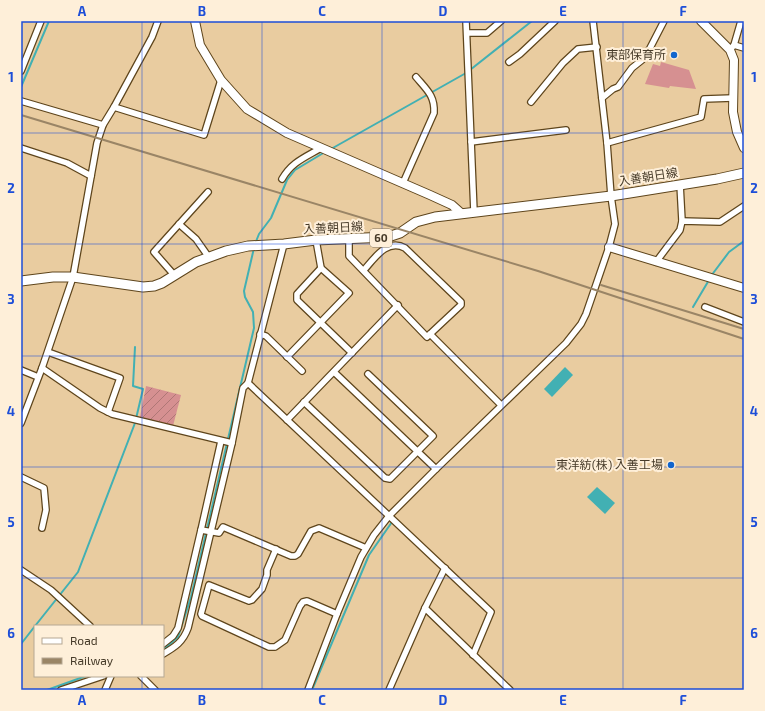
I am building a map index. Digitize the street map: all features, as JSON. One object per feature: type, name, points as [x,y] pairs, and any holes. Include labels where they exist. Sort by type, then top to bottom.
[{"type":"main road","name":"入善朝日線","points":[[21,281],[53,277],[73,277],[143,287],[154,286],[162,284],[208,256],[248,246],[316,240],[388,237],[400,233],[416,222],[435,217],[611,196],[717,179],[744,173]]},
{"type":"street","points":[[21,70],[42,21]]},
{"type":"street","points":[[21,423],[48,352],[73,277],[97,143],[103,125],[152,37],[158,21]]},
{"type":"street","points":[[195,21],[200,45],[221,80],[247,108],[287,133],[452,205],[461,213]]},
{"type":"street","points":[[466,21],[474,212]]},
{"type":"street","points":[[466,33],[487,33],[501,21]]},
{"type":"street","points":[[509,62],[520,54],[555,21]]},
{"type":"street","points":[[308,690],[361,557],[374,535],[389,516],[436,469],[566,343],[581,324],[609,247],[615,224],[593,21]]},
{"type":"street","points":[[602,98],[618,87],[632,68],[642,60],[664,21]]},
{"type":"street","points":[[701,21],[732,47],[744,48]]},
{"type":"street","points":[[741,21],[732,47],[734,60],[733,112],[737,132],[744,148]]},
{"type":"street","points":[[531,102],[563,63],[578,49],[597,47]]},
{"type":"street","points":[[403,183],[434,113],[434,104],[431,96],[416,77]]},
{"type":"street","points":[[114,107],[204,135],[221,80]]},
{"type":"street","points":[[607,143],[700,117],[704,99],[733,98]]},
{"type":"street","points":[[21,101],[103,125]]},
{"type":"street","points":[[471,142],[566,130]]},
{"type":"street","points":[[21,148],[67,163],[91,176]]},
{"type":"street","points":[[282,179],[294,163],[321,148]]},
{"type":"street","points":[[656,262],[680,230],[682,221],[680,184]]},
{"type":"street","points":[[175,276],[154,252],[208,192]]},
{"type":"street","points":[[682,221],[720,222],[744,206]]},
{"type":"street","points":[[179,224],[196,239],[208,256]]},
{"type":"street","points":[[349,239],[349,256],[428,336],[430,334],[501,405]]},
{"type":"street","points":[[288,357],[349,293],[322,268],[316,240]]},
{"type":"street","points":[[164,653],[176,646],[184,638],[188,628],[232,443],[243,388],[248,383],[284,244]]},
{"type":"street","points":[[364,270],[387,247],[400,245],[405,248],[461,302],[461,305],[430,334]]},
{"type":"street","points":[[609,247],[744,288]]},
{"type":"street","points":[[322,268],[297,294],[297,300],[352,353]]},
{"type":"street","points":[[287,420],[398,305]]},
{"type":"street","points":[[705,307],[744,322]]},
{"type":"street","points":[[260,334],[266,336],[302,372]]},
{"type":"street","points":[[48,352],[120,378],[108,412]]},
{"type":"street","points":[[42,368],[108,412],[232,443]]},
{"type":"street","points":[[21,370],[38,377]]},
{"type":"street","points":[[334,372],[436,469]]},
{"type":"street","points":[[304,402],[385,478],[390,479],[433,436],[368,374]]},
{"type":"street","points":[[248,383],[491,612],[473,655]]},
{"type":"street","points":[[164,643],[173,636],[178,628],[221,441]]},
{"type":"street","points":[[21,477],[44,488],[46,510],[42,528]]},
{"type":"street","points":[[201,530],[219,533],[223,527],[295,556],[298,554],[312,531],[319,528],[366,548]]},
{"type":"street","points":[[276,549],[267,570],[267,575],[262,589],[252,600],[249,601],[209,585],[201,614],[202,616],[269,647],[275,647],[285,640],[303,602],[307,601],[337,614]]},
{"type":"street","points":[[389,690],[425,608],[445,568]]},
{"type":"street","points":[[21,570],[51,590],[89,625]]},
{"type":"street","points":[[425,608],[510,690]]},
{"type":"street","points":[[61,690],[100,677]]},
{"type":"street","points":[[105,690],[111,677]]},
{"type":"street","points":[[142,677],[155,690]]},
{"type":"shaded area","points":[[661,62],[689,70],[696,89],[670,86],[669,88],[645,84],[653,64],[660,66]]},
{"type":"shaded area","points":[[146,386],[181,395],[173,426],[140,417]]},
{"type":"water","points":[[565,367],[573,375],[552,397],[544,389]]},
{"type":"water","points":[[597,487],[615,503],[605,514],[587,497]]},
{"type":"waterway","points":[[21,87],[49,21]]},
{"type":"waterway","points":[[470,70],[532,21]]},
{"type":"waterway","points":[[331,149],[466,73]]},
{"type":"waterway","points":[[255,244],[259,234],[271,218],[287,180],[295,170],[325,152]]},
{"type":"waterway","points":[[711,276],[729,252],[744,241]]},
{"type":"waterway","points":[[164,649],[178,637],[191,597],[254,328],[253,312],[245,297],[244,291],[254,248]]},
{"type":"waterway","points":[[693,307],[709,280]]},
{"type":"waterway","points":[[36,625],[78,572],[135,423],[143,389],[133,386],[135,347]]},
{"type":"waterway","points":[[312,690],[369,555],[392,522]]},
{"type":"waterway","points":[[21,644],[34,627]]},
{"type":"waterway","points":[[47,690],[83,677]]},
{"type":"railway","points":[[21,115],[538,271],[744,339]]},
{"type":"railway","points":[[601,285],[744,329]]},
{"type":"place","name":"東部保育所","points":[[674,55]]},
{"type":"place","name":"東洋紡(株) 入善工場","points":[[671,465]]}]
